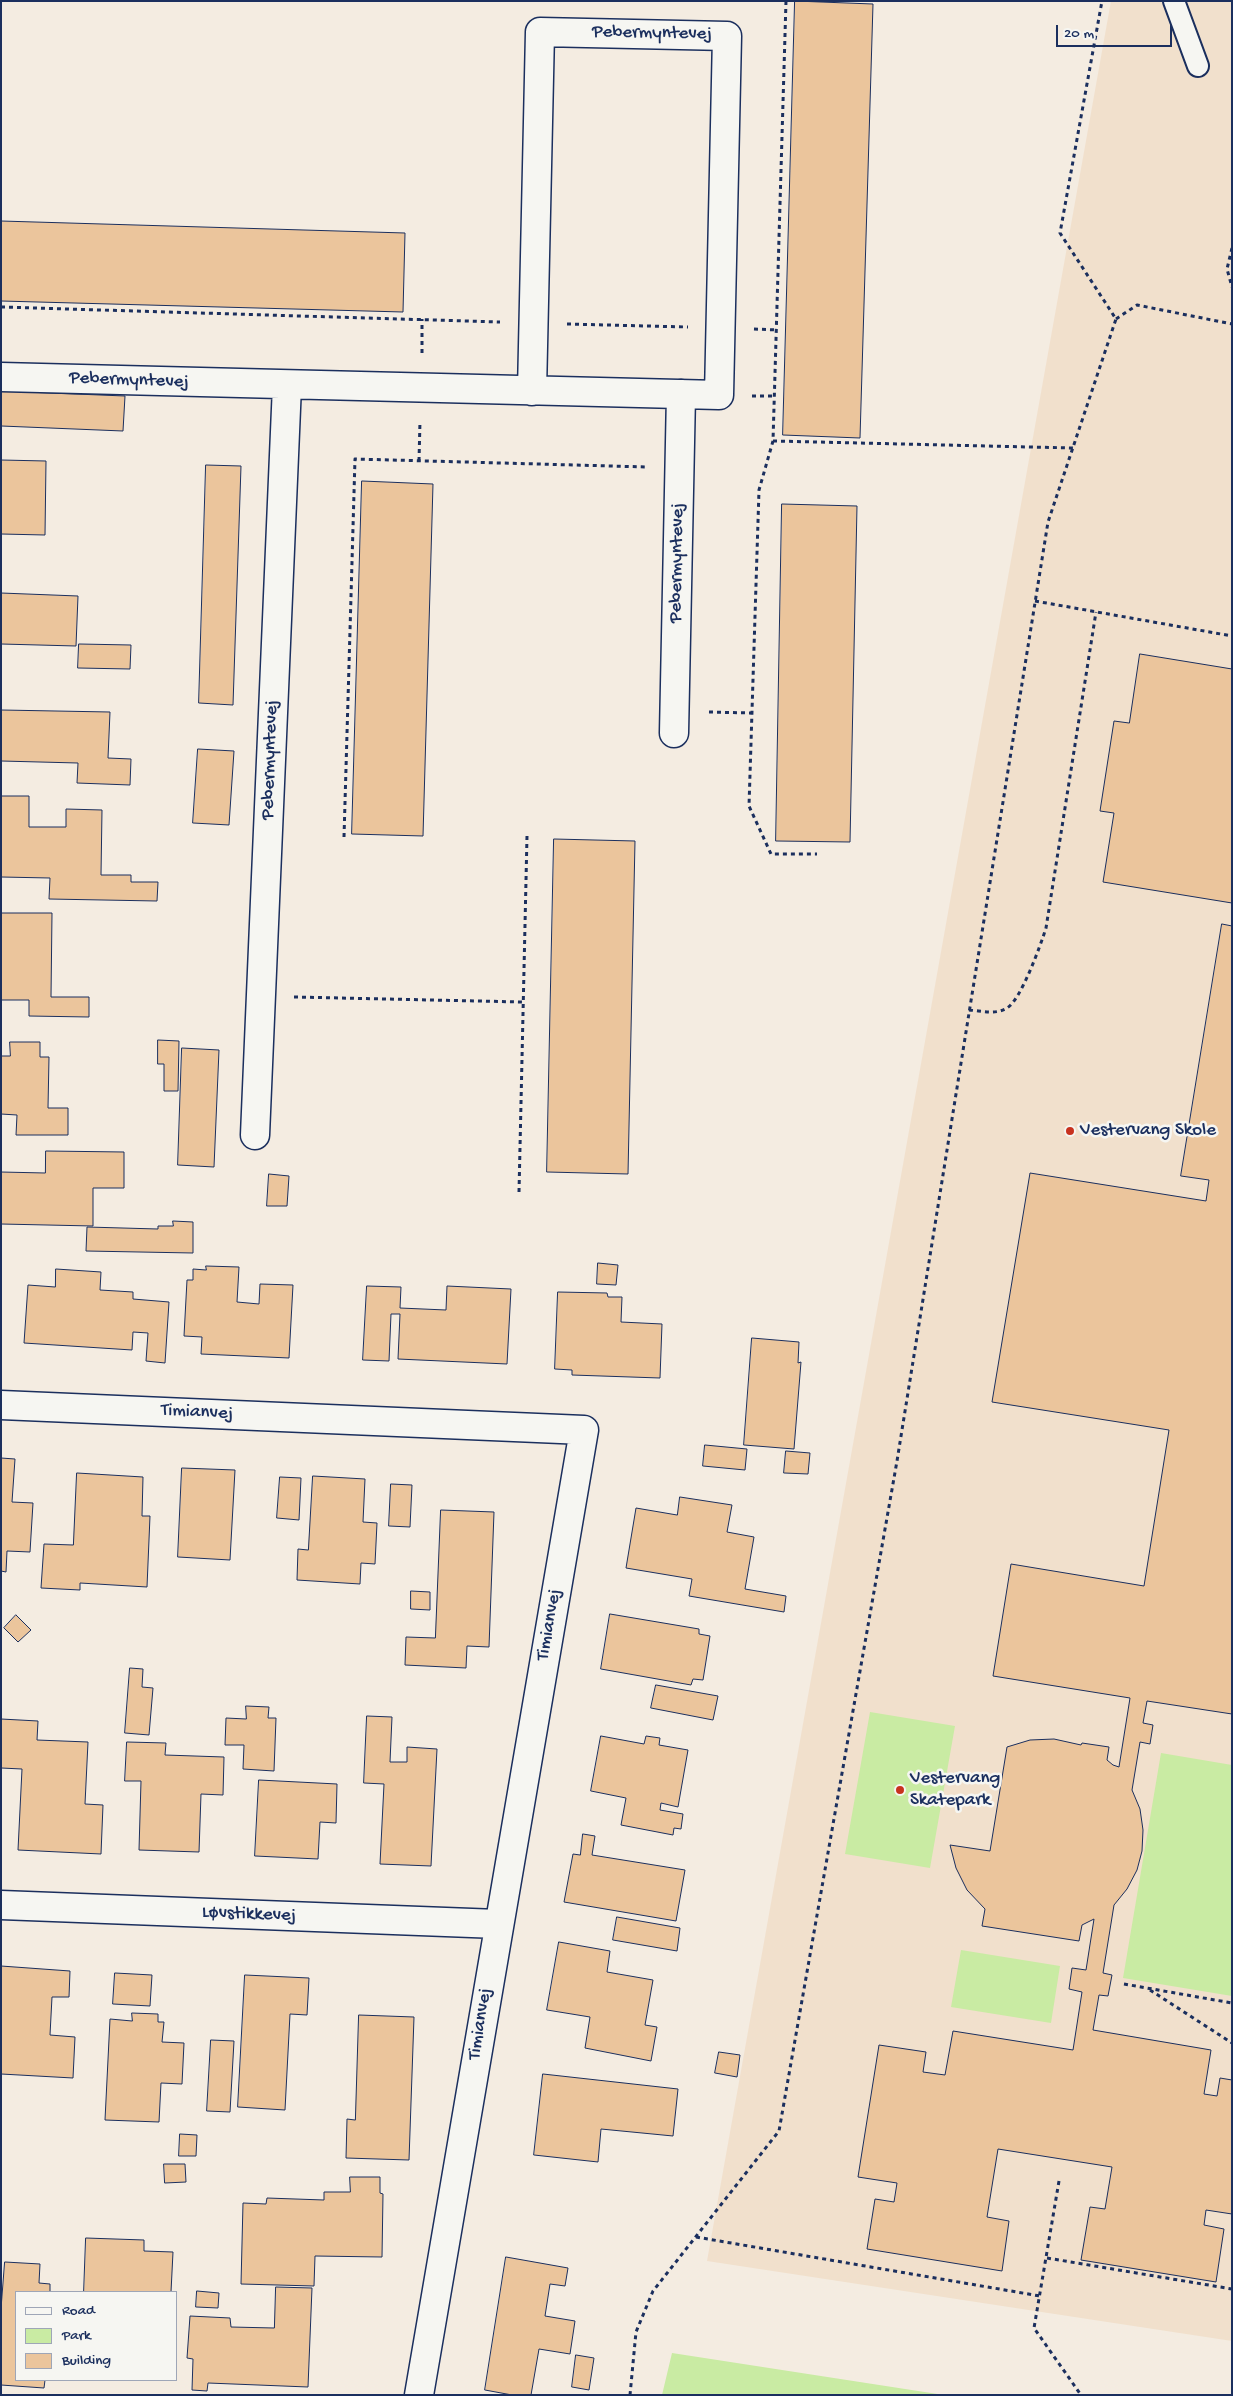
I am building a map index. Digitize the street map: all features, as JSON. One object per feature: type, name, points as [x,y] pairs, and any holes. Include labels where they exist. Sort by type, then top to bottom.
[{"type":"street","name":"Pebermyntevej","points":[[1,377],[287,385],[532,391],[719,395],[727,36],[540,32],[532,391]]},
{"type":"street","name":"Pebermyntevej","points":[[255,1135],[287,385]]},
{"type":"street","name":"Pebermyntevej","points":[[674,722],[681,394]]},
{"type":"street","name":"Timianvej","points":[[1,1405],[584,1430],[498,1924],[419,2395]]},
{"type":"street","name":"Løvstikkevej","points":[[1,1905],[498,1924]]},
{"type":"lane","points":[[1174,1],[1198,66]]},
{"type":"path","points":[[786,1],[773,441],[759,490],[748,806],[771,854],[817,854]]},
{"type":"path","points":[[1102,1],[1060,233],[1116,319]]},
{"type":"path","points":[[1232,248],[1227,269],[1232,287]]},
{"type":"path","points":[[630,2395],[636,2332],[653,2291],[779,2131],[897,1462],[1048,522],[1116,319],[1137,305],[1232,324]]},
{"type":"path","points":[[1,307],[777,330]]},
{"type":"path","points":[[773,441],[1073,448]]},
{"type":"path","points":[[344,837],[355,459],[680,468]]},
{"type":"path","points":[[1035,601],[1232,636]]},
{"type":"path","points":[[969,1010],[992,1012],[1007,1008],[1015,1001],[1041,946],[1046,928],[1096,612]]},
{"type":"path","points":[[674,722],[751,713]]},
{"type":"path","points":[[519,1192],[527,836]]},
{"type":"path","points":[[261,996],[523,1002]]},
{"type":"path","points":[[1124,1984],[1232,2002]]},
{"type":"path","points":[[1148,1988],[1232,2043]]},
{"type":"path","points":[[1059,2180],[1034,2328],[1081,2395]]},
{"type":"path","points":[[696,2237],[1040,2296]]},
{"type":"path","points":[[1047,2258],[1232,2289]]},
{"type":"shaded area","name":"Vestervang Skole","points":[[1111,1],[1232,1],[1232,2341],[707,2261]]},
{"type":"green space","name":"Vestervang Skatepark","points":[[870,1712],[955,1726],[930,1868],[845,1854]]},
{"type":"green space","points":[[1161,1753],[1232,1765],[1232,1996],[1123,1978]]},
{"type":"green space","points":[[961,1950],[1060,1966],[1051,2023],[951,2007]]},
{"type":"green space","points":[[672,2353],[944,2395],[662,2395]]},
{"type":"building","points":[[795,1],[873,4],[860,438],[783,435]]},
{"type":"building","points":[[1,221],[405,233],[403,312],[1,301]]},
{"type":"building","points":[[1,391],[125,396],[123,431],[1,426]]},
{"type":"building","points":[[1,460],[46,461],[45,535],[1,534]]},
{"type":"building","points":[[206,465],[241,466],[233,705],[199,703]]},
{"type":"building","points":[[362,481],[433,484],[423,836],[352,834]]},
{"type":"building","points":[[782,504],[857,506],[850,842],[776,841]]},
{"type":"building","points":[[1,593],[78,596],[76,646],[1,644]]},
{"type":"building","points":[[79,644],[131,645],[130,669],[78,668]]},
{"type":"building","points":[[1140,654],[1232,669],[1232,903],[1103,882],[1114,813],[1100,811],[1114,721],[1129,723]]},
{"type":"building","points":[[1,710],[110,712],[108,758],[131,759],[130,785],[77,783],[78,763],[1,761]]},
{"type":"building","points":[[198,749],[234,751],[229,825],[193,823]]},
{"type":"building","points":[[1,796],[29,796],[29,827],[66,827],[66,809],[102,810],[101,875],[131,875],[131,882],[158,882],[157,901],[49,899],[50,878],[1,877]]},
{"type":"building","points":[[554,839],[635,841],[628,1174],[547,1172]]},
{"type":"building","points":[[1,913],[52,913],[51,997],[89,997],[89,1017],[29,1016],[29,1000],[1,1000]]},
{"type":"building","points":[[1222,924],[1232,926],[1232,1714],[1147,1701],[1143,1723],[1153,1725],[1150,1744],[1140,1742],[1132,1790],[1140,1809],[1143,1830],[1142,1851],[1137,1870],[1127,1889],[1114,1905],[1103,1973],[1112,1975],[1108,1996],[1099,1995],[1093,2030],[1211,2050],[1204,2094],[1217,2096],[1220,2078],[1232,2080],[1232,2214],[1206,2210],[1204,2225],[1224,2229],[1216,2282],[1081,2260],[1090,2207],[1105,2209],[1112,2167],[998,2149],[987,2217],[1009,2221],[1002,2271],[867,2249],[875,2199],[894,2202],[897,2183],[858,2177],[879,2045],[926,2052],[923,2072],[945,2075],[953,2031],[1073,2050],[1082,1992],[1069,1989],[1072,1968],[1086,1970],[1094,1919],[1082,1925],[1079,1941],[982,1926],[985,1909],[967,1890],[956,1868],[950,1845],[990,1851],[1007,1747],[1030,1740],[1054,1739],[1081,1745],[1082,1743],[1109,1747],[1107,1760],[1119,1767],[1130,1698],[993,1676],[1011,1564],[1144,1586],[1169,1430],[992,1402],[1030,1173],[1206,1201],[1209,1180],[1181,1176]]},
{"type":"building","points":[[158,1040],[179,1041],[178,1091],[164,1091],[164,1064],[158,1064]]},
{"type":"building","points":[[10,1042],[40,1042],[40,1057],[49,1057],[48,1108],[68,1108],[68,1135],[16,1135],[17,1115],[1,1114],[1,1056],[10,1056]]},
{"type":"building","points":[[182,1048],[219,1050],[214,1167],[178,1165]]},
{"type":"building","points":[[46,1151],[124,1152],[124,1188],[93,1188],[93,1226],[1,1224],[1,1172],[45,1173]]},
{"type":"building","points":[[269,1174],[289,1176],[287,1206],[267,1206]]},
{"type":"building","points":[[173,1221],[193,1222],[193,1253],[86,1251],[87,1227],[158,1229],[158,1226],[173,1226]]},
{"type":"building","points":[[598,1263],[618,1265],[616,1285],[597,1284]]},
{"type":"building","points":[[206,1266],[239,1267],[237,1302],[259,1304],[260,1284],[293,1285],[289,1358],[201,1354],[202,1337],[184,1336],[187,1280],[193,1280],[193,1269],[206,1270]]},
{"type":"building","points":[[56,1269],[101,1272],[100,1290],[133,1292],[133,1299],[169,1302],[165,1363],[146,1361],[148,1333],[133,1332],[132,1350],[24,1343],[28,1285],[55,1287]]},
{"type":"building","points":[[367,1286],[401,1287],[400,1308],[446,1310],[447,1286],[511,1289],[507,1364],[398,1359],[400,1314],[391,1314],[389,1361],[363,1360]]},
{"type":"building","points":[[558,1292],[607,1293],[608,1297],[622,1297],[621,1322],[662,1324],[660,1378],[572,1375],[572,1370],[555,1369]]},
{"type":"building","points":[[752,1338],[799,1342],[798,1363],[801,1362],[794,1449],[744,1445]]},
{"type":"building","points":[[705,1445],[747,1449],[745,1470],[703,1466]]},
{"type":"building","points":[[786,1451],[810,1453],[808,1474],[784,1473]]},
{"type":"building","points":[[1,1458],[15,1459],[12,1502],[33,1503],[30,1552],[7,1551],[6,1572],[1,1571]]},
{"type":"building","points":[[182,1468],[235,1470],[230,1560],[178,1557]]},
{"type":"building","points":[[77,1473],[143,1477],[142,1516],[150,1516],[147,1587],[80,1583],[80,1590],[41,1588],[44,1544],[73,1545]]},
{"type":"building","points":[[313,1476],[365,1479],[363,1522],[377,1523],[375,1564],[361,1563],[360,1584],[297,1580],[298,1549],[308,1550]]},
{"type":"building","points":[[280,1477],[301,1478],[299,1520],[277,1518]]},
{"type":"building","points":[[391,1484],[412,1485],[410,1527],[389,1526]]},
{"type":"building","points":[[680,1497],[732,1505],[727,1532],[754,1537],[745,1589],[786,1596],[784,1612],[689,1596],[692,1579],[626,1568],[636,1508],[677,1515]]},
{"type":"building","points":[[441,1510],[494,1512],[489,1647],[467,1646],[466,1668],[405,1665],[406,1637],[435,1638]]},
{"type":"building","points":[[411,1591],[430,1592],[430,1610],[411,1609]]},
{"type":"building","points":[[610,1614],[699,1629],[699,1634],[710,1636],[703,1680],[693,1679],[691,1685],[601,1669]]},
{"type":"building","points":[[16,1615],[31,1630],[18,1642],[4,1628]]},
{"type":"building","points":[[130,1668],[143,1669],[142,1687],[153,1688],[149,1735],[125,1733]]},
{"type":"building","points":[[656,1685],[718,1696],[713,1720],[651,1708]]},
{"type":"building","points":[[246,1706],[269,1707],[268,1718],[276,1718],[274,1771],[243,1769],[244,1745],[225,1745],[226,1718],[246,1719]]},
{"type":"building","points":[[367,1716],[392,1717],[390,1762],[407,1762],[407,1747],[437,1749],[431,1866],[380,1864],[384,1784],[364,1783]]},
{"type":"building","points":[[1,1719],[38,1721],[37,1740],[88,1742],[85,1804],[103,1805],[101,1854],[18,1850],[22,1769],[1,1768]]},
{"type":"building","points":[[601,1736],[644,1744],[646,1736],[660,1738],[659,1745],[688,1750],[678,1807],[661,1803],[660,1810],[683,1814],[681,1829],[674,1828],[673,1835],[621,1825],[626,1798],[591,1791]]},
{"type":"building","points":[[127,1742],[166,1743],[165,1755],[224,1757],[223,1795],[201,1794],[199,1852],[139,1850],[141,1781],[125,1781]]},
{"type":"building","points":[[259,1780],[337,1784],[336,1823],[320,1822],[318,1859],[255,1856]]},
{"type":"building","points":[[583,1834],[595,1836],[592,1855],[685,1870],[676,1921],[564,1902],[573,1854],[580,1855]]},
{"type":"building","points":[[617,1917],[680,1928],[677,1951],[613,1940]]},
{"type":"building","points":[[559,1942],[610,1951],[607,1972],[653,1980],[645,2025],[657,2027],[651,2061],[585,2048],[590,2017],[547,2010]]},
{"type":"building","points":[[1,1966],[70,1971],[69,1997],[52,1997],[50,2035],[75,2037],[73,2078],[1,2074]]},
{"type":"building","points":[[115,1973],[152,1975],[150,2006],[113,2004]]},
{"type":"building","points":[[245,1975],[309,1978],[307,2015],[290,2014],[285,2110],[238,2107]]},
{"type":"building","points":[[132,2013],[158,2014],[158,2022],[164,2022],[162,2042],[184,2043],[182,2084],[161,2083],[159,2122],[105,2120],[110,2019],[132,2021]]},
{"type":"building","points":[[359,2015],[414,2017],[409,2160],[346,2158],[347,2119],[355,2120]]},
{"type":"building","points":[[211,2040],[234,2041],[230,2112],[207,2111]]},
{"type":"building","points":[[719,2052],[740,2055],[737,2077],[715,2073]]},
{"type":"building","points":[[543,2074],[678,2089],[673,2136],[601,2129],[598,2162],[534,2155]]},
{"type":"building","points":[[180,2134],[197,2135],[196,2156],[179,2156]]},
{"type":"building","points":[[164,2164],[185,2164],[186,2182],[165,2183]]},
{"type":"building","points":[[350,2177],[380,2177],[380,2193],[383,2194],[382,2257],[315,2256],[314,2286],[241,2284],[243,2203],[266,2204],[267,2198],[324,2200],[324,2192],[350,2192]]},
{"type":"building","points":[[86,2238],[144,2240],[144,2251],[173,2252],[171,2291],[84,2291]]},
{"type":"building","points":[[506,2257],[568,2268],[565,2286],[550,2284],[545,2316],[575,2321],[570,2354],[539,2349],[531,2395],[512,2395],[485,2390]]},
{"type":"building","points":[[5,2262],[40,2264],[39,2283],[50,2284],[50,2291],[15,2291],[15,2381],[45,2381],[44,2388],[1,2385],[1,2309]]},
{"type":"building","points":[[276,2287],[312,2288],[308,2387],[208,2383],[207,2391],[192,2390],[193,2359],[187,2358],[190,2316],[230,2318],[231,2327],[274,2328]]},
{"type":"building","points":[[197,2291],[219,2293],[218,2308],[196,2307]]},
{"type":"building","points":[[576,2355],[594,2358],[589,2390],[572,2387]]},
{"type":"place","name":"Vestervang Skole","points":[[1070,1131]]},
{"type":"place","name":"Vestervang Skatepark","points":[[900,1790]]}]
